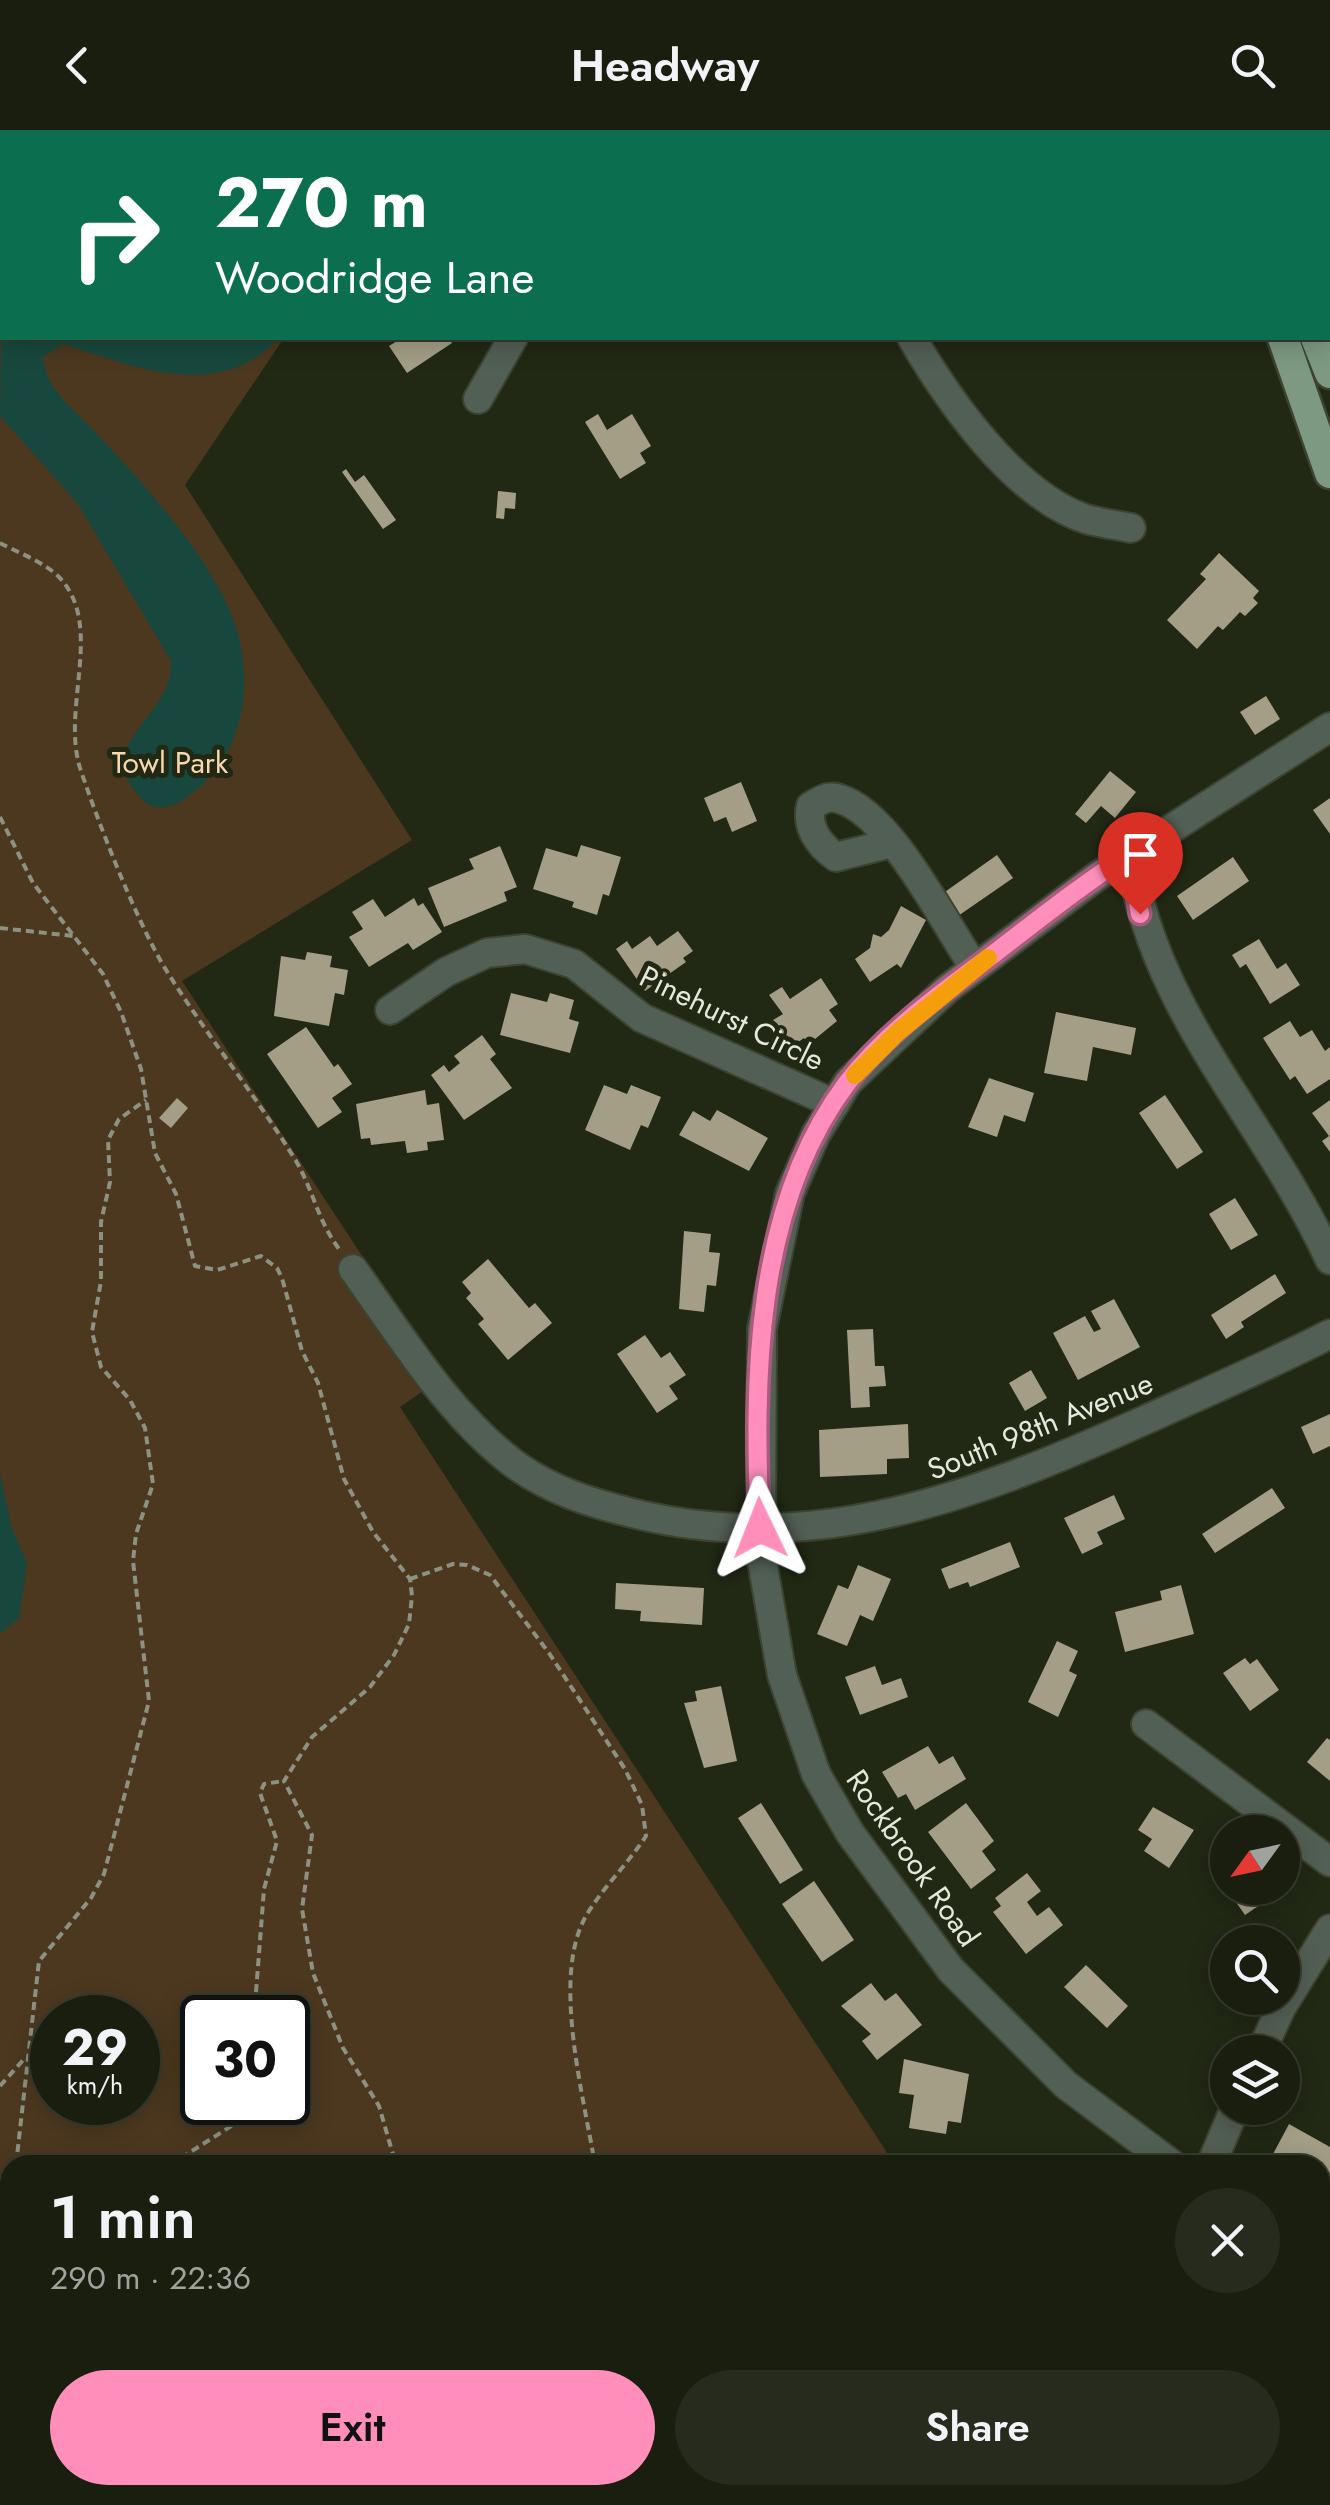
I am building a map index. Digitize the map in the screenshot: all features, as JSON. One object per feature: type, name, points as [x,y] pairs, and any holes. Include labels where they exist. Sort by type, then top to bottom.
[{"type":"main road","points":[[1284,340],[1330,473]]},
{"type":"main road","points":[[1317,340],[1330,373]]},
{"type":"street","points":[[478,399],[512,340]]},
{"type":"street","points":[[913,340],[972,426],[1019,474],[1074,514],[1131,528]]},
{"type":"street","name":"Rockbrook Road","points":[[1160,2155],[1066,2085],[951,1970],[850,1833],[816,1774],[782,1675],[767,1608],[760,1528],[760,1372],[767,1288],[790,1193],[835,1104],[848,1082],[898,1032],[975,968],[1130,854],[1330,727]]},
{"type":"street","points":[[892,843],[975,968]]},
{"type":"street","points":[[1130,854],[1140,914],[1177,1005],[1298,1197],[1330,1260]]},
{"type":"street","name":"Pinehurst Circle","points":[[390,1010],[488,953],[525,949],[574,964],[642,1018],[835,1104]]},
{"type":"street","points":[[353,1269],[424,1366],[489,1442],[520,1468],[582,1500],[679,1525],[760,1528]]},
{"type":"street","name":"South 98th Avenue","points":[[760,1528],[870,1518],[956,1498],[1074,1452],[1330,1334]]},
{"type":"street","points":[[1146,1724],[1330,1862]]},
{"type":"street","points":[[1269,2035],[1330,1928]]},
{"type":"street","points":[[1215,2155],[1228,2125]]},
{"type":"path","points":[[0,543],[57,575],[80,610],[82,628],[74,716],[80,766],[154,948],[298,1164],[319,1222],[353,1269]]},
{"type":"path","points":[[0,817],[33,883],[102,974],[121,1012],[146,1100],[155,1153],[176,1194],[195,1266],[217,1270],[261,1256],[277,1268],[302,1351],[318,1383],[344,1480],[373,1532],[410,1579],[413,1611],[404,1641],[370,1688],[312,1737],[284,1780],[264,1784],[260,1793],[278,1841],[264,1889],[256,1995]]},
{"type":"path","points":[[0,928],[73,936]]},
{"type":"path","points":[[17,2155],[38,1962],[91,1898],[104,1874],[149,1701],[133,1561],[136,1534],[154,1484],[150,1446],[139,1414],[96,1357],[92,1332],[101,1281],[100,1222],[110,1182],[108,1140],[119,1119],[146,1100]]},
{"type":"path","points":[[410,1579],[453,1564],[490,1575],[549,1653],[625,1770],[642,1805],[646,1836],[586,1917],[571,1969],[572,2033],[592,2155]]},
{"type":"path","points":[[284,1780],[312,1835],[302,1896],[313,1973],[343,2048],[379,2106],[393,2155]]},
{"type":"path","points":[[0,2086],[25,2058]]},
{"type":"path","points":[[186,2155],[233,2125]]},
{"type":"green space","name":"Towl Park","points":[[0,340],[283,340],[185,485],[412,840],[182,981],[442,1378],[400,1407],[886,2155],[0,2155]]},
{"type":"water","points":[[1,340],[277,340],[255,358],[229,370],[203,375],[147,369],[63,344],[43,357],[49,378],[61,397],[136,476],[181,531],[220,590],[233,619],[244,672],[236,733],[215,770],[176,804],[162,808],[149,805],[137,794],[123,768],[129,743],[164,692],[171,661],[78,504],[0,416]]},
{"type":"water","points":[[0,1473],[11,1526],[27,1563],[19,1618],[0,1634]]},
{"type":"building","points":[[399,340],[452,343],[407,373],[389,346]]},
{"type":"building","points":[[598,414],[607,430],[632,414],[651,446],[640,453],[646,463],[620,479],[585,422]]},
{"type":"building","points":[[346,469],[355,482],[364,475],[396,520],[383,529],[342,472]]},
{"type":"building","points":[[498,491],[516,493],[515,509],[505,508],[504,519],[496,518]]},
{"type":"building","points":[[1219,553],[1259,591],[1253,598],[1258,603],[1245,616],[1240,612],[1223,630],[1218,626],[1197,649],[1167,620],[1206,579],[1200,574]]},
{"type":"building","points":[[1266,696],[1280,719],[1255,735],[1240,712]]},
{"type":"building","points":[[1110,771],[1136,792],[1115,818],[1101,806],[1086,823],[1075,814]]},
{"type":"building","points":[[741,782],[757,821],[732,832],[726,817],[714,822],[704,798]]},
{"type":"building","points":[[1330,798],[1330,834],[1313,810]]},
{"type":"building","points":[[581,845],[621,857],[609,896],[603,894],[597,915],[572,907],[574,902],[533,889],[546,848],[577,857]]},
{"type":"building","points":[[500,846],[517,887],[504,892],[507,901],[444,927],[428,888],[474,869],[469,859]]},
{"type":"building","points":[[997,855],[1013,878],[958,916],[942,894]]},
{"type":"building","points":[[1233,857],[1249,881],[1193,920],[1177,896]]},
{"type":"building","points":[[414,898],[418,906],[423,903],[442,932],[413,950],[408,943],[369,967],[349,937],[363,929],[352,912],[373,899],[385,917]]},
{"type":"building","points":[[901,906],[926,920],[901,968],[897,964],[870,982],[855,959],[870,948],[873,934],[881,937],[889,930]]},
{"type":"building","points":[[678,931],[693,951],[683,958],[686,962],[645,991],[616,949],[627,941],[632,949],[650,936],[657,946]]},
{"type":"building","points":[[1259,939],[1277,969],[1286,963],[1300,985],[1270,1004],[1246,964],[1240,968],[1232,955]]},
{"type":"building","points":[[307,952],[332,956],[330,967],[348,970],[344,995],[335,993],[329,1026],[274,1016],[281,956],[305,960]]},
{"type":"building","points":[[821,978],[838,1004],[829,1010],[837,1021],[809,1044],[804,1038],[791,1047],[773,1020],[783,1014],[769,995],[782,987],[790,999]]},
{"type":"building","points":[[511,993],[547,1002],[550,993],[574,1000],[569,1019],[579,1022],[570,1053],[500,1035]]},
{"type":"building","points":[[1056,1012],[1136,1028],[1131,1055],[1093,1047],[1087,1081],[1044,1073]]},
{"type":"building","points":[[1290,1021],[1300,1037],[1312,1030],[1325,1051],[1330,1047],[1330,1079],[1307,1094],[1295,1076],[1290,1080],[1263,1038]]},
{"type":"building","points":[[306,1027],[334,1067],[338,1064],[352,1084],[332,1098],[342,1112],[318,1128],[267,1054]]},
{"type":"building","points":[[482,1035],[496,1054],[490,1059],[512,1088],[464,1120],[431,1075],[444,1065],[449,1072],[460,1063],[454,1056]]},
{"type":"building","points":[[989,1078],[1034,1093],[1025,1122],[1004,1115],[997,1137],[968,1127]]},
{"type":"building","points":[[604,1085],[627,1094],[631,1085],[661,1097],[648,1128],[641,1125],[630,1150],[585,1130]]},
{"type":"building","points":[[425,1090],[427,1105],[439,1103],[444,1140],[427,1142],[428,1150],[407,1153],[405,1141],[371,1145],[370,1138],[361,1139],[356,1104]]},
{"type":"building","points":[[1165,1095],[1203,1152],[1177,1169],[1139,1113]]},
{"type":"building","points":[[177,1098],[188,1108],[171,1128],[159,1118]]},
{"type":"building","points":[[1330,1100],[1330,1152],[1322,1141],[1329,1136],[1312,1113]]},
{"type":"building","points":[[717,1110],[768,1138],[749,1171],[679,1135],[693,1111],[710,1121]]},
{"type":"building","points":[[1235,1198],[1258,1235],[1231,1250],[1209,1214]]},
{"type":"building","points":[[684,1231],[711,1234],[709,1252],[720,1253],[716,1286],[707,1285],[704,1312],[679,1309]]},
{"type":"building","points":[[488,1259],[529,1308],[535,1303],[552,1323],[508,1360],[478,1324],[484,1319],[466,1298],[471,1293],[462,1282]]},
{"type":"building","points":[[1275,1274],[1286,1293],[1241,1322],[1244,1327],[1226,1339],[1211,1315]]},
{"type":"building","points":[[1114,1299],[1140,1347],[1078,1380],[1053,1333],[1085,1316],[1094,1332],[1101,1329],[1091,1311]]},
{"type":"building","points":[[873,1329],[875,1366],[884,1366],[886,1386],[869,1387],[870,1407],[851,1408],[847,1330]]},
{"type":"building","points":[[645,1335],[661,1358],[670,1352],[686,1375],[669,1386],[678,1399],[657,1413],[617,1354]]},
{"type":"building","points":[[1031,1370],[1047,1398],[1025,1411],[1009,1383]]},
{"type":"building","points":[[1330,1414],[1330,1446],[1313,1454],[1301,1427]]},
{"type":"building","points":[[908,1424],[909,1458],[887,1459],[887,1474],[820,1477],[819,1430]]},
{"type":"building","points":[[1272,1488],[1285,1508],[1215,1553],[1202,1534]]},
{"type":"building","points":[[1114,1495],[1125,1519],[1097,1532],[1103,1544],[1082,1554],[1064,1518]]},
{"type":"building","points":[[1010,1542],[1020,1567],[970,1587],[968,1582],[949,1589],[941,1569]]},
{"type":"building","points":[[858,1565],[891,1579],[873,1621],[860,1615],[847,1646],[817,1634],[838,1585],[848,1589]]},
{"type":"building","points":[[616,1583],[704,1588],[702,1625],[640,1621],[641,1611],[615,1609]]},
{"type":"building","points":[[1181,1585],[1194,1634],[1125,1652],[1115,1612],[1162,1600],[1160,1591]]},
{"type":"building","points":[[1057,1641],[1078,1651],[1069,1671],[1077,1675],[1058,1717],[1028,1702]]},
{"type":"building","points":[[1245,1658],[1250,1664],[1257,1659],[1279,1690],[1250,1711],[1223,1673]]},
{"type":"building","points":[[875,1666],[882,1685],[901,1678],[908,1697],[860,1715],[845,1677]]},
{"type":"building","points":[[721,1686],[737,1761],[704,1768],[684,1703],[697,1701],[695,1691]]},
{"type":"building","points":[[1327,1738],[1330,1740],[1330,1781],[1307,1762]]},
{"type":"building","points":[[928,1746],[939,1764],[953,1756],[966,1779],[915,1810],[906,1794],[898,1798],[882,1772]]},
{"type":"building","points":[[761,1803],[803,1870],[780,1884],[738,1818]]},
{"type":"building","points":[[966,1803],[994,1841],[982,1851],[996,1870],[971,1889],[928,1832]]},
{"type":"building","points":[[1153,1807],[1194,1830],[1169,1868],[1144,1851],[1152,1839],[1138,1830]]},
{"type":"building","points":[[1027,1873],[1041,1891],[1027,1902],[1037,1916],[1049,1907],[1063,1925],[1026,1954],[993,1912],[1001,1906],[995,1898]]},
{"type":"building","points":[[814,1881],[854,1940],[822,1962],[782,1904]]},
{"type":"building","points":[[1238,1905],[1260,1905],[1245,1915]]},
{"type":"building","points":[[1086,1965],[1128,2006],[1107,2028],[1064,1987]]},
{"type":"building","points":[[871,1983],[885,2001],[896,1993],[922,2025],[877,2060],[862,2041],[871,2034],[841,2006]]},
{"type":"building","points":[[904,2059],[969,2074],[961,2123],[948,2121],[946,2134],[909,2128],[914,2095],[899,2093]]},
{"type":"building","points":[[1291,2125],[1330,2147],[1330,2155],[1273,2155]]},
{"type":"slow traffic","points":[[855,1075],[898,1032],[988,958]]},
{"type":"route","points":[[760,1528],[760,1372],[767,1288],[790,1193],[816,1134],[848,1082],[946,990],[1130,854],[1140,914]]}]
